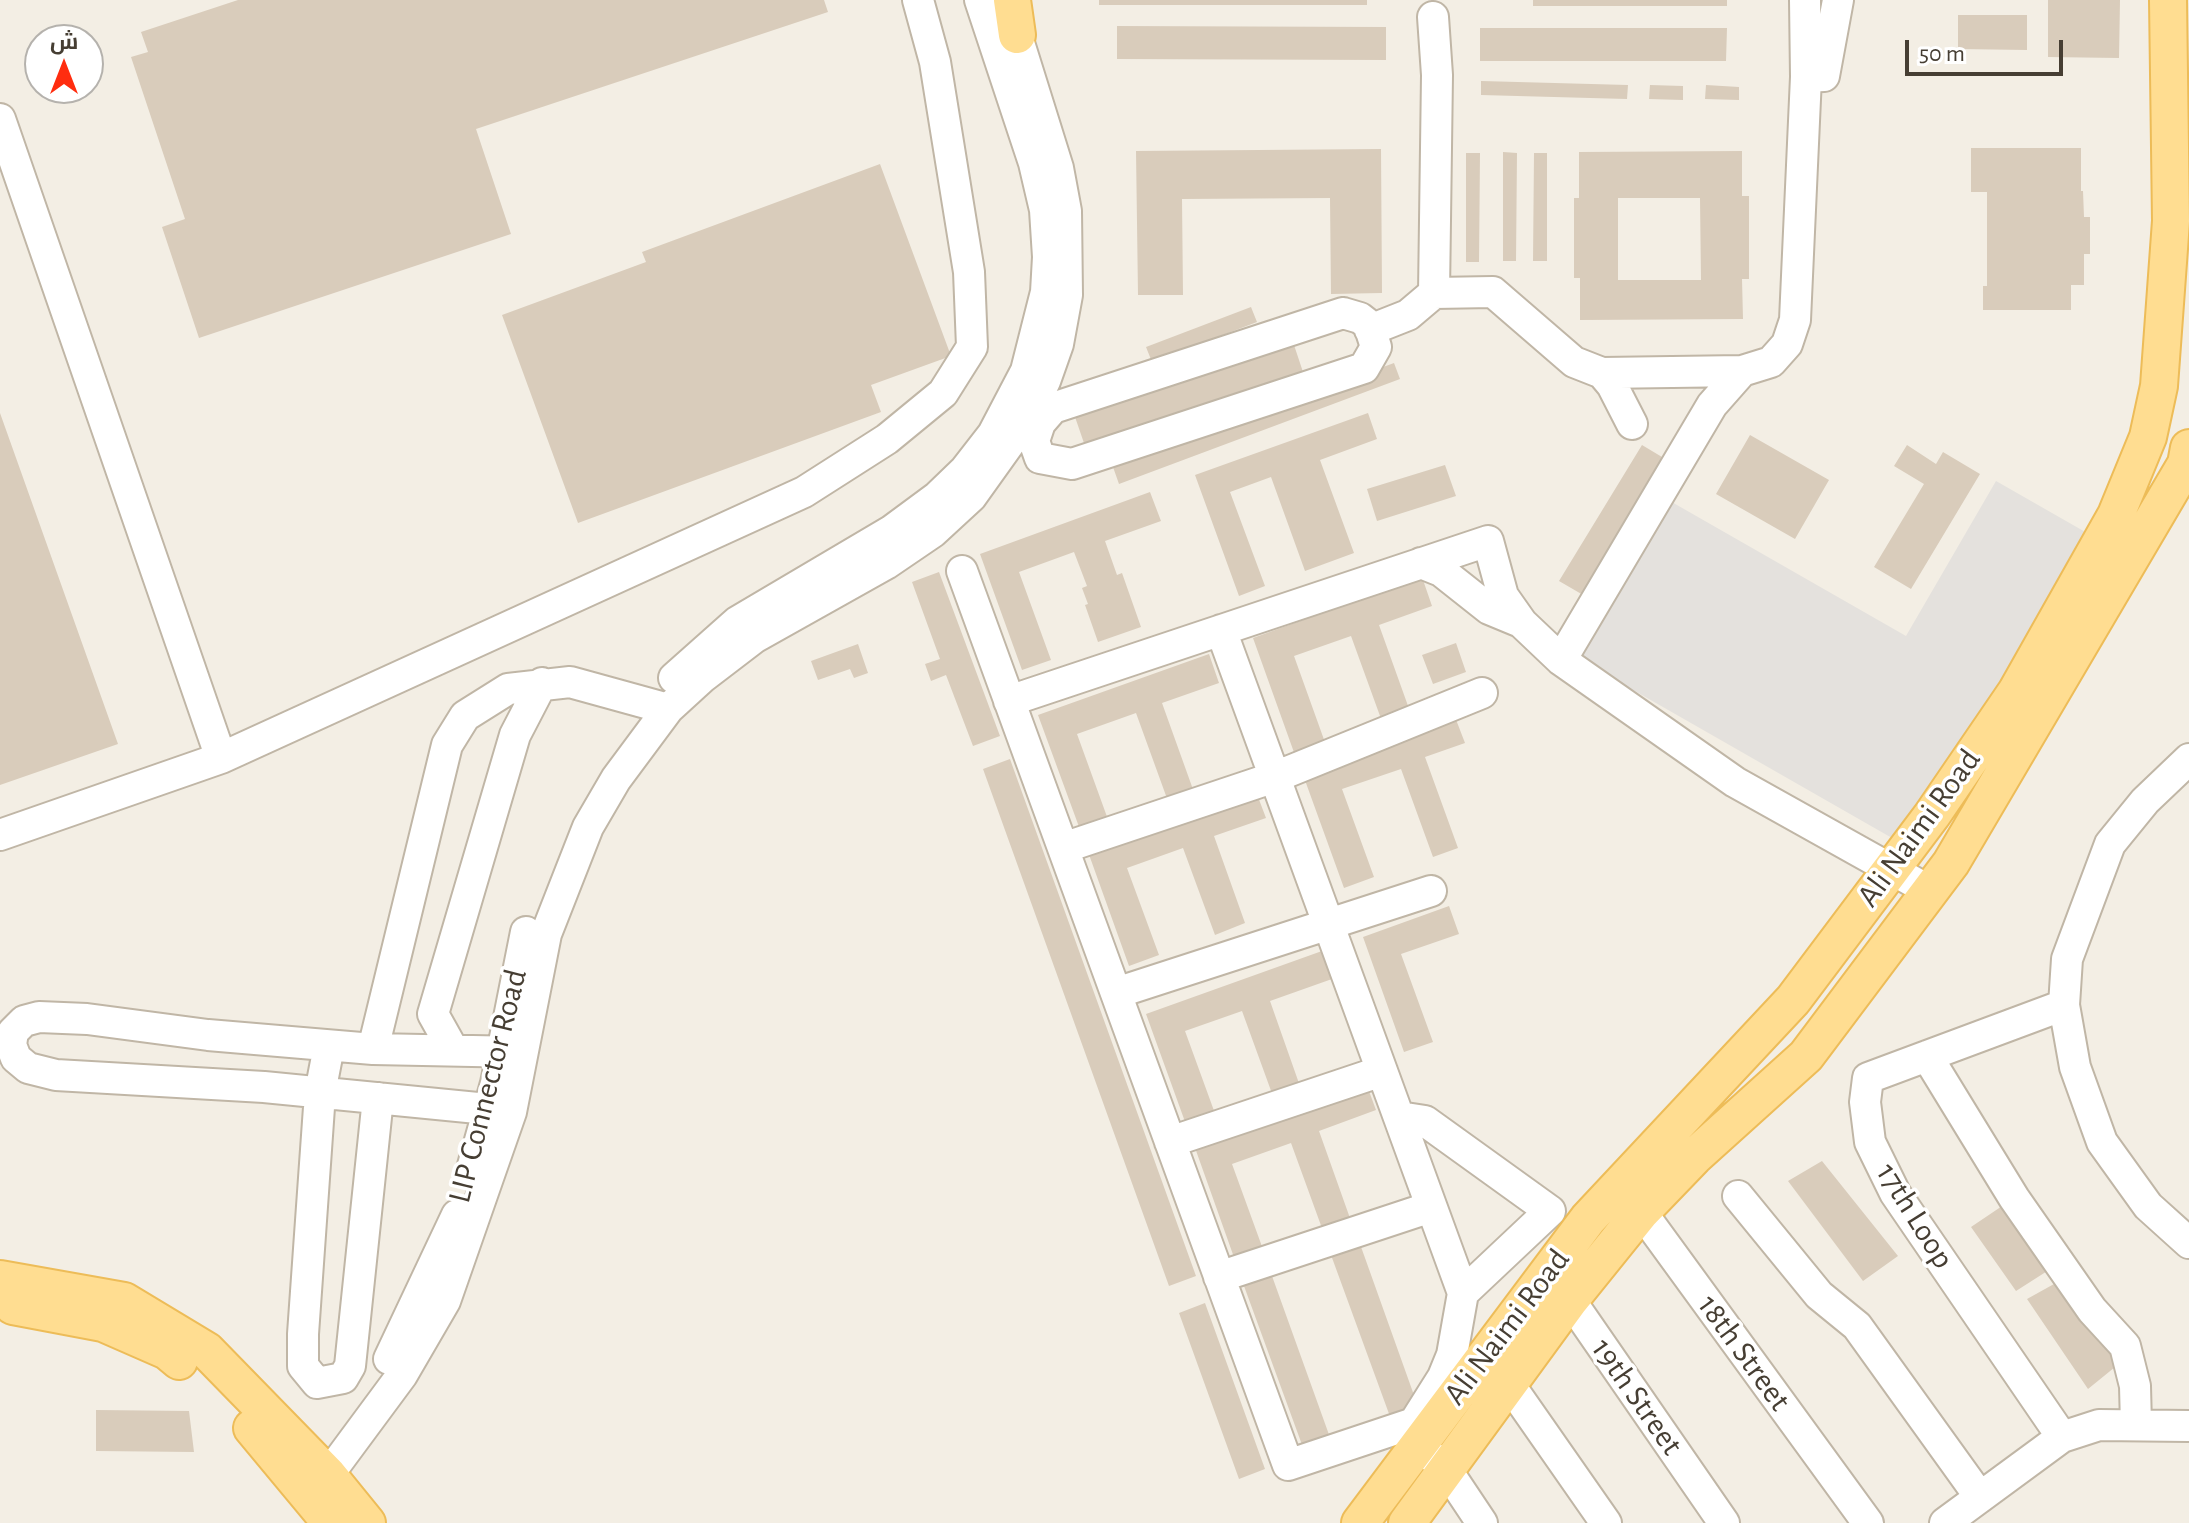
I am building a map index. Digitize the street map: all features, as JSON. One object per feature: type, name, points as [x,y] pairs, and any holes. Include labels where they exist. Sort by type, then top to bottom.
[{"type":"main road","name":"Ali Naimi Road","points":[[1360,1523],[1542,1278],[1631,1197],[1793,1000],[1891,869],[2016,692],[2116,515],[2148,437],[2159,386],[2180,221],[2168,0]]},
{"type":"main road","name":"Ali Naimi Road","points":[[1407,1523],[1570,1300],[1631,1197],[1694,1157],[1806,1056],[1930,891],[1959,849],[2186,464],[2189,448]]},
{"type":"main road","points":[[0,1279],[124,1301],[207,1351],[316,1475],[331,1523]]},
{"type":"main road","points":[[0,1304],[103,1323],[167,1351],[316,1475],[367,1523]]},
{"type":"street","points":[[0,835],[221,758],[804,492],[887,439],[943,393],[972,347],[969,272],[935,62],[918,0]]},
{"type":"street","name":"LIP Connector Road","points":[[316,1475],[402,1375],[445,1301],[500,1111],[513,1051],[546,934],[588,827],[660,707],[691,660],[737,622],[891,531],[937,497],[965,470],[1011,404],[1038,332],[1046,292],[1047,242],[1034,163],[980,0]]},
{"type":"street","name":"LIP Connector Road","points":[[660,707],[754,638],[886,564],[933,532],[971,497],[1026,420],[1049,395],[1067,295],[1066,211],[1058,168],[1015,17],[1006,0]]},
{"type":"street","points":[[1370,330],[1408,315],[1434,293],[1493,292],[1574,362],[1602,373],[1742,371],[1771,362],[1787,344],[1795,320],[1806,77],[1805,0]]},
{"type":"street","points":[[1806,77],[1824,76],[1838,0]]},
{"type":"street","points":[[1431,6],[1437,75],[1434,293]]},
{"type":"street","points":[[0,119],[221,758]]},
{"type":"street","points":[[1343,313],[1360,318],[1370,330],[1376,347],[1364,368],[1072,464],[1040,458],[1034,441],[1049,395],[1343,313]]},
{"type":"street","points":[[1561,660],[1712,405],[1742,371]]},
{"type":"street","points":[[1602,373],[1612,385],[1632,424]]},
{"type":"street","points":[[1009,701],[1488,541],[1503,596],[1522,623],[1561,660],[1735,782],[1930,891]]},
{"type":"street","points":[[1421,563],[1441,571],[1489,609],[1522,623]]},
{"type":"street","points":[[962,571],[1288,1465],[1414,1423],[1443,1377],[1452,1355],[1463,1293],[1221,630]]},
{"type":"street","points":[[373,1049],[447,745],[465,716],[508,689],[542,683],[570,682],[660,707]]},
{"type":"street","points":[[452,1048],[433,1014],[515,735],[542,683]]},
{"type":"street","points":[[1063,848],[1275,777],[1482,693]]},
{"type":"street","points":[[2189,759],[2145,801],[2110,844],[2067,959],[2064,1005],[2075,1067],[2102,1142],[2148,1206],[2189,1243]]},
{"type":"street","points":[[1116,993],[1431,891]]},
{"type":"street","name":"17th Loop","points":[[2062,1437],[1895,1193],[1870,1142],[1865,1102],[1868,1078],[2064,1005]]},
{"type":"street","points":[[500,1111],[320,1093],[56,1075],[28,1068],[16,1058],[11,1045],[13,1032],[24,1021],[39,1017],[87,1019],[329,1046],[513,1051]]},
{"type":"street","points":[[329,1046],[320,1093],[303,1334],[303,1366],[317,1383],[343,1378],[350,1366],[378,1098]]},
{"type":"street","points":[[1927,1056],[2014,1198],[2092,1310],[2125,1346],[2135,1386],[2136,1425]]},
{"type":"street","points":[[1170,1142],[1382,1071]]},
{"type":"street","points":[[1399,1117],[1425,1121],[1550,1211],[1463,1293]]},
{"type":"street","points":[[1738,1196],[1819,1295],[1857,1326],[1980,1497]]},
{"type":"street","name":"18th Street","points":[[1631,1197],[1868,1523]]},
{"type":"street","points":[[1219,1277],[1431,1207]]},
{"type":"street","name":"19th Street","points":[[1542,1278],[1570,1300],[1724,1523]]},
{"type":"street","points":[[1481,1359],[1509,1384],[1606,1523]]},
{"type":"street","points":[[1945,1523],[2062,1437],[2099,1425],[2189,1426]]},
{"type":"street","points":[[1419,1445],[1446,1469],[1482,1523]]},
{"type":"shaded area","points":[[1996,481],[2087,533],[1906,846],[1579,659],[1670,501],[1906,636]]},
{"type":"building","points":[[238,0],[824,0],[828,12],[476,129],[511,234],[199,338],[162,227],[185,219],[131,57],[148,52],[141,32]]},
{"type":"building","points":[[1099,0],[1367,0],[1367,5],[1099,5]]},
{"type":"building","points":[[1533,0],[1727,0],[1727,6],[1533,6]]},
{"type":"building","points":[[2048,0],[2120,0],[2119,58],[2048,57]]},
{"type":"building","points":[[1958,15],[2027,15],[2027,50],[1958,49]]},
{"type":"building","points":[[1117,26],[1386,27],[1386,60],[1117,59]]},
{"type":"building","points":[[1480,28],[1727,28],[1726,61],[1480,61]]},
{"type":"building","points":[[1481,81],[1628,85],[1627,99],[1481,95]]},
{"type":"building","points":[[1650,85],[1683,86],[1683,100],[1649,99]]},
{"type":"building","points":[[1706,85],[1739,87],[1739,100],[1705,99]]},
{"type":"building","points":[[1971,148],[2081,148],[2081,191],[2084,217],[2090,217],[2090,254],[2084,254],[2084,285],[2071,285],[2071,310],[1983,310],[1983,286],[1987,286],[1987,192],[1971,192]]},
{"type":"building","points":[[1381,149],[1382,293],[1331,294],[1330,198],[1182,199],[1183,295],[1138,295],[1136,151]]},
{"type":"building","points":[[1742,151],[1742,196],[1749,196],[1749,279],[1742,279],[1743,319],[1580,320],[1580,278],[1574,278],[1574,198],[1579,198],[1579,152]],"holes":[[[1618,198],[1700,198],[1701,280],[1618,280]]]},
{"type":"building","points":[[1503,152],[1517,153],[1516,261],[1503,261]]},
{"type":"building","points":[[1466,153],[1480,153],[1479,262],[1466,262]]},
{"type":"building","points":[[1534,153],[1547,153],[1547,261],[1533,261]]},
{"type":"building","points":[[880,164],[951,356],[871,385],[881,412],[578,523],[502,315],[646,262],[642,252]]},
{"type":"building","points":[[1251,307],[1257,322],[1152,362],[1146,347]]},
{"type":"building","points":[[1293,342],[1304,375],[1085,446],[1074,414]]},
{"type":"building","points":[[1394,363],[1400,379],[1119,484],[1113,467]]},
{"type":"building","points":[[0,413],[118,744],[0,785]]},
{"type":"building","points":[[1368,413],[1377,439],[1320,460],[1354,553],[1305,571],[1271,477],[1230,492],[1265,586],[1239,596],[1195,475]]},
{"type":"building","points":[[1750,435],[1829,480],[1795,539],[1716,494]]},
{"type":"building","points":[[1642,445],[1672,463],[1590,599],[1559,581]]},
{"type":"building","points":[[1907,445],[1936,464],[1943,452],[1980,474],[1911,589],[1874,567],[1924,484],[1894,466]]},
{"type":"building","points":[[1445,465],[1456,496],[1377,521],[1367,489]]},
{"type":"building","points":[[1150,492],[1161,521],[1105,541],[1117,575],[1122,573],[1141,627],[1098,642],[1085,605],[1088,604],[1082,588],[1087,586],[1074,552],[1019,572],[1051,660],[1022,670],[980,554]]},
{"type":"building","points":[[939,572],[1000,736],[973,746],[946,675],[931,681],[925,664],[940,659],[912,582]]},
{"type":"building","points":[[1422,577],[1432,606],[1379,625],[1412,717],[1384,727],[1351,636],[1294,656],[1327,748],[1296,758],[1253,638]]},
{"type":"building","points":[[1456,643],[1466,672],[1433,684],[1422,655]]},
{"type":"building","points":[[858,644],[868,673],[854,678],[850,669],[818,680],[811,661]]},
{"type":"building","points":[[1209,654],[1219,683],[1162,703],[1195,795],[1169,804],[1136,713],[1077,734],[1110,825],[1082,835],[1038,715]]},
{"type":"building","points":[[1455,717],[1465,743],[1425,757],[1458,848],[1433,857],[1401,769],[1342,789],[1374,877],[1344,888],[1302,772]]},
{"type":"building","points":[[1010,759],[1196,1276],[1169,1286],[983,769]]},
{"type":"building","points":[[1255,789],[1266,818],[1214,836],[1245,923],[1215,935],[1183,848],[1127,868],[1159,955],[1129,966],[1087,849]]},
{"type":"building","points":[[1449,906],[1459,934],[1401,954],[1433,1042],[1404,1052],[1363,937]]},
{"type":"building","points":[[1322,951],[1332,979],[1270,1001],[1301,1089],[1274,1099],[1242,1011],[1185,1031],[1217,1119],[1188,1130],[1146,1014]]},
{"type":"building","points":[[1366,1083],[1376,1110],[1319,1131],[1351,1221],[1323,1231],[1291,1143],[1232,1164],[1264,1252],[1236,1263],[1194,1145]]},
{"type":"building","points":[[1822,1161],[1898,1256],[1863,1281],[1788,1181]]},
{"type":"building","points":[[2014,1198],[2052,1268],[2016,1291],[1971,1227]]},
{"type":"building","points":[[1360,1244],[1420,1412],[1392,1422],[1331,1255]]},
{"type":"building","points":[[1272,1276],[1332,1443],[1305,1453],[1244,1286]]},
{"type":"building","points":[[2063,1279],[2120,1363],[2088,1389],[2027,1299]]},
{"type":"building","points":[[1205,1303],[1265,1469],[1239,1479],[1179,1313]]},
{"type":"building","points":[[96,1410],[189,1411],[194,1452],[96,1451]]}]
